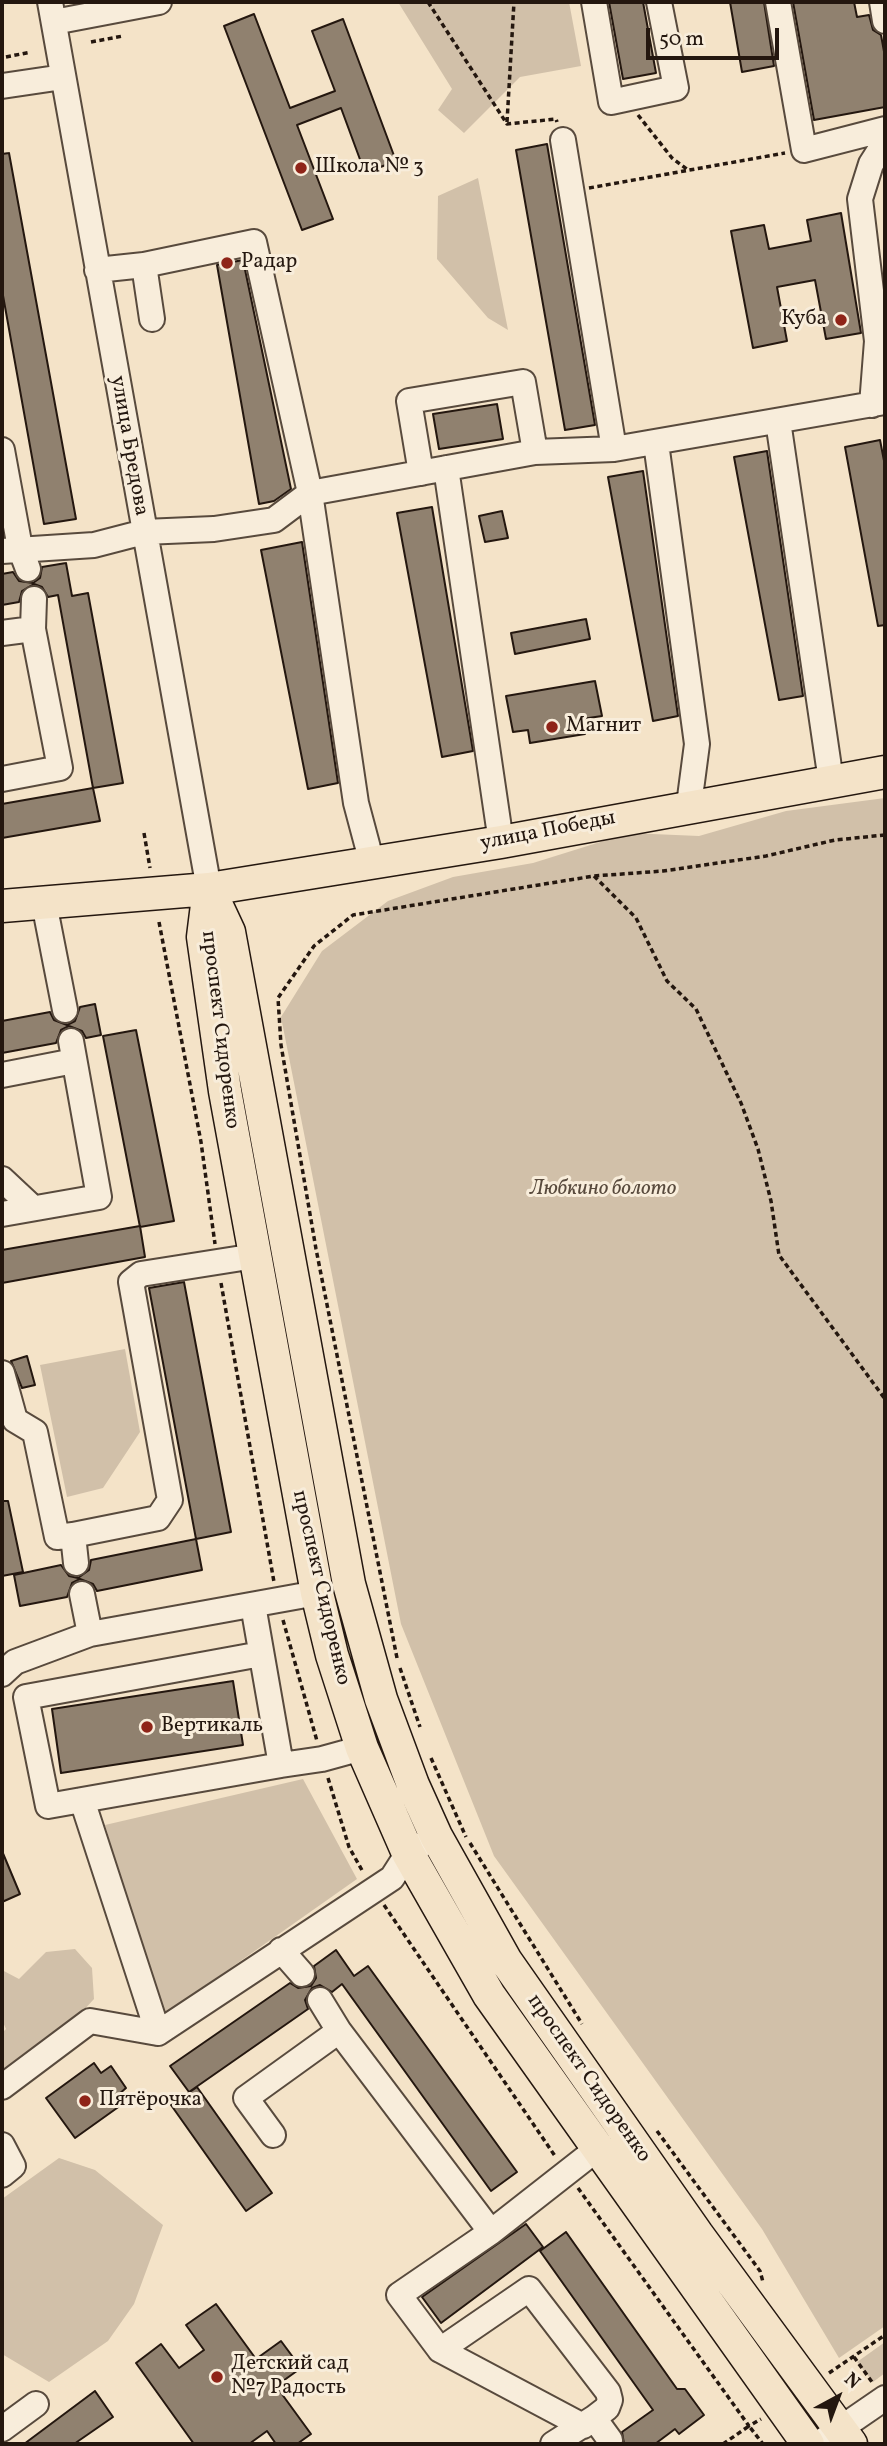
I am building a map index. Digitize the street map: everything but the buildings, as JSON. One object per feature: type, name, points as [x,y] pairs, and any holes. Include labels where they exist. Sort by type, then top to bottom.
[{"type":"main road","name":"улица Победы","points":[[2,906],[209,889],[501,842],[689,805],[885,772]]},
{"type":"main road","name":"проспект Сидоренко","points":[[209,889],[203,937],[225,1091],[317,1593],[332,1655],[362,1748],[408,1853],[489,1995],[808,2444]]},
{"type":"main road","name":"проспект Сидоренко","points":[[209,889],[229,932],[349,1584],[381,1699],[413,1786],[436,1836],[513,1971],[675,2202],[836,2439]]},
{"type":"street","points":[[52,12],[159,2]]},
{"type":"street","points":[[594,2],[611,102],[676,88],[659,2]]},
{"type":"street","points":[[778,2],[804,150],[885,129]]},
{"type":"street","points":[[881,2],[885,22]]},
{"type":"street","name":"улица Бредова","points":[[52,12],[209,889]]},
{"type":"street","points":[[2,86],[63,77]]},
{"type":"street","points":[[563,141],[614,449]]},
{"type":"street","points":[[2,450],[17,556],[94,545],[144,532],[214,528],[274,520],[310,493],[535,452],[614,449],[879,403],[877,341],[860,199],[871,163],[885,142]]},
{"type":"street","points":[[97,270],[144,265],[254,242],[310,493],[356,803],[372,863]]},
{"type":"street","points":[[144,265],[152,319]]},
{"type":"street","points":[[421,473],[409,401],[523,382],[535,452]]},
{"type":"street","points":[[778,421],[831,781]]},
{"type":"street","points":[[656,443],[697,744],[689,805]]},
{"type":"street","points":[[446,468],[501,842]]},
{"type":"street","points":[[2,779],[60,768],[33,629],[34,599]]},
{"type":"street","points":[[2,633],[33,629]]},
{"type":"street","points":[[44,903],[65,1010]]},
{"type":"street","points":[[2,1075],[73,1051],[99,1197],[2,1214]]},
{"type":"street","points":[[2,1179],[33,1208]]},
{"type":"street","points":[[2,1373],[15,1420],[35,1432],[57,1537],[158,1518],[170,1500],[131,1282],[141,1274],[255,1256]]},
{"type":"street","points":[[73,1535],[76,1563]]},
{"type":"street","points":[[317,1593],[90,1634],[8,1668],[26,1697],[48,1806],[323,1759],[362,1748]]},
{"type":"street","points":[[82,1594],[90,1634]]},
{"type":"street","points":[[253,1605],[281,1765]]},
{"type":"street","points":[[26,1697],[261,1654]]},
{"type":"street","points":[[82,1800],[158,2033]]},
{"type":"street","points":[[2,2087],[90,2021],[158,2033],[392,1878],[408,1853],[436,1836]]},
{"type":"street","points":[[281,1950],[302,1974]]},
{"type":"street","points":[[320,2000],[339,2031],[491,2232]]},
{"type":"street","points":[[273,2135],[246,2098],[339,2031]]},
{"type":"street","points":[[2,2144],[13,2166],[2,2175]]},
{"type":"street","points":[[597,2149],[491,2232],[399,2295],[440,2350],[588,2422],[610,2440]]},
{"type":"street","points":[[440,2350],[529,2289],[607,2392],[610,2400],[607,2408],[553,2444]]},
{"type":"street","points":[[836,2439],[879,2391]]},
{"type":"street","points":[[2,2429],[36,2404]]},
{"type":"path","points":[[428,2],[507,124]]},
{"type":"path","points":[[507,124],[514,2]]},
{"type":"path","points":[[91,42],[124,36]]},
{"type":"path","points":[[6,57],[31,52]]},
{"type":"path","points":[[626,99],[672,158],[688,170]]},
{"type":"path","points":[[507,124],[556,119],[563,141]]},
{"type":"path","points":[[571,191],[804,150]]},
{"type":"path","points":[[144,833],[150,868]]},
{"type":"path","points":[[423,1738],[398,1662],[377,1568],[316,1249],[281,1045],[278,998],[314,946],[353,915],[594,876],[663,871],[766,856],[835,839],[885,835]]},
{"type":"path","points":[[594,876],[636,918],[667,981],[696,1009],[741,1103],[758,1149],[771,1201],[779,1255],[885,1399]]},
{"type":"path","points":[[159,922],[163,944]]},
{"type":"path","points":[[427,1750],[466,1837],[589,2035]]},
{"type":"path","points":[[653,2126],[760,2271],[763,2283]]},
{"type":"path","points":[[820,2365],[827,2375],[885,2335]]},
{"type":"path","points":[[854,2357],[879,2391]]},
{"type":"path","points":[[723,2444],[749,2426],[763,2444]]},
{"type":"green space","points":[[398,2],[569,2],[581,66],[520,77],[464,133],[438,110],[452,89]]},
{"type":"green space","points":[[478,178],[508,330],[488,318],[437,259],[438,196]]},
{"type":"green space","name":"Любкино болото","points":[[885,798],[885,2326],[839,2358],[762,2229],[494,1856],[401,1624],[281,1017],[322,951],[388,901],[453,877],[533,863],[629,833],[699,836],[786,811]]},
{"type":"green space","points":[[125,1349],[140,1432],[103,1488],[67,1497],[40,1365]]},
{"type":"green space","points":[[303,1779],[357,1879],[161,2017],[105,1825]]},
{"type":"green space","points":[[75,1949],[92,1968],[94,1999],[68,2027],[2,2077],[2,2033],[6,2029],[2,2020],[2,1970],[19,1979],[46,1952]]},
{"type":"green space","points":[[59,2158],[95,2170],[163,2225],[134,2304],[108,2341],[49,2382],[2,2354],[2,2199]]},
{"type":"green space","points":[[885,2342],[885,2373],[873,2382],[857,2362]]},
{"type":"place","name":"Школа № 3","points":[[301,168]]},
{"type":"place","name":"Радар","points":[[227,263]]},
{"type":"place","name":"Куба","points":[[841,320]]},
{"type":"place","name":"Магнит","points":[[552,727]]},
{"type":"place","name":"Вертикаль","points":[[147,1727]]},
{"type":"place","name":"Пятёрочка","points":[[85,2101]]},
{"type":"place","name":"Детский сад №7 Радость","points":[[217,2377]]}]
